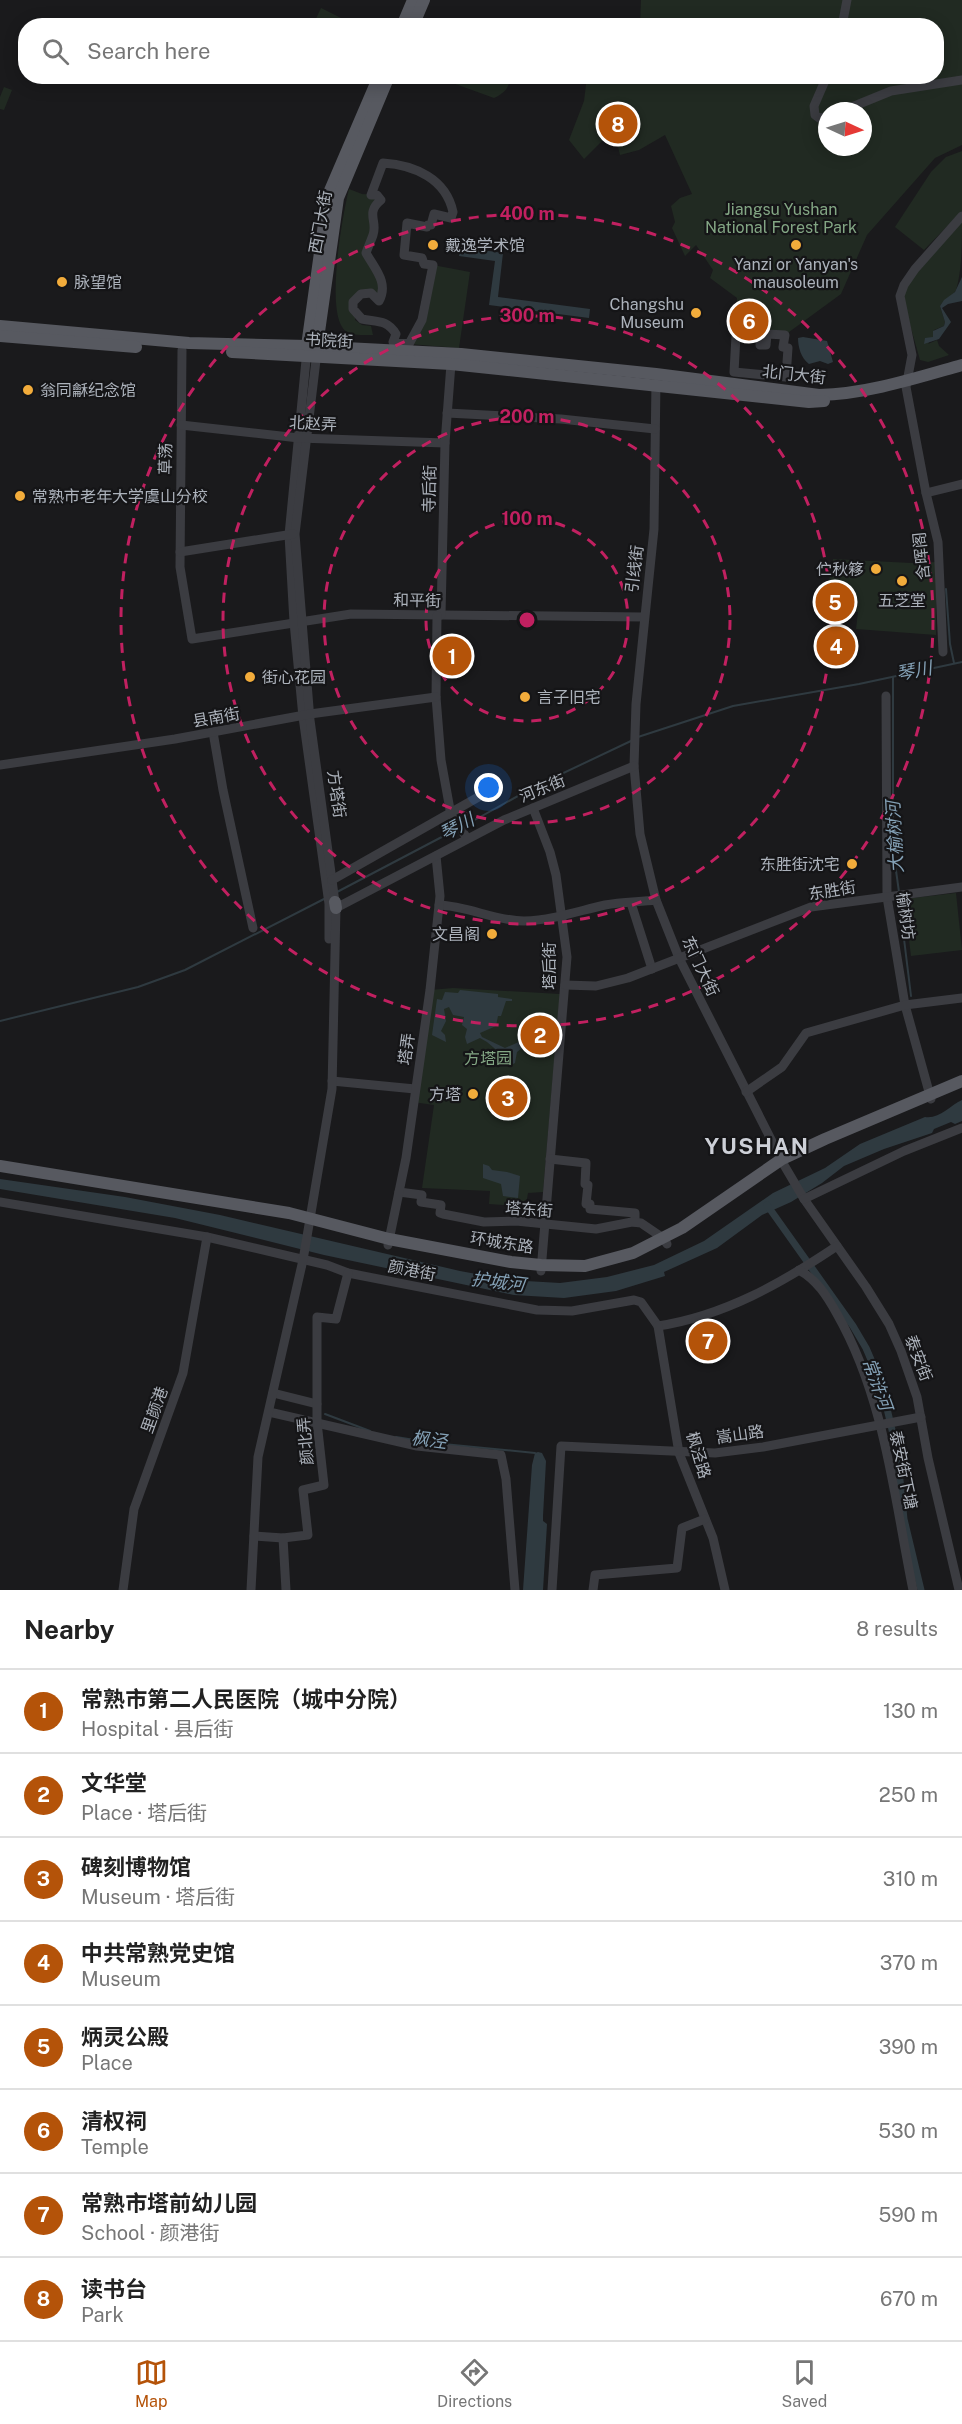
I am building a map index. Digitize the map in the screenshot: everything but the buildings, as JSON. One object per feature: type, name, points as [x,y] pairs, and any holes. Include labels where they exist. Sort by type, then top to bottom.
[{"type":"main road","points":[[405,18],[413,0]]},
{"type":"main road","points":[[416,18],[424,0]]},
{"type":"main road","name":"西门大街","points":[[312,351],[328,195],[376,84]]},
{"type":"main road","name":"西门大街","points":[[312,351],[338,198],[386,84]]},
{"type":"main road","name":"书院街","points":[[0,327],[656,379]]},
{"type":"main road","name":"书院街","points":[[0,336],[182,350],[462,354],[656,379]]},
{"type":"main road","name":"北门大街","points":[[656,379],[809,402],[863,397],[962,365]]},
{"type":"main road","name":"北门大街","points":[[907,384],[962,372]]},
{"type":"main road","name":"环城东路","points":[[931,1098],[962,1081]]},
{"type":"main road","name":"环城东路","points":[[0,1166],[165,1191],[306,1226],[478,1262],[588,1270],[636,1257],[665,1241],[727,1206],[783,1162],[931,1098],[962,1087]]},
{"type":"main road","name":"环城东路","points":[[0,1173],[261,1214],[306,1226]]},
{"type":"street","points":[[844,18],[847,0]]},
{"type":"street","points":[[944,83],[962,80]]},
{"type":"street","points":[[818,117],[815,115],[814,106],[824,84]]},
{"type":"street","points":[[864,102],[891,91],[936,84]]},
{"type":"street","points":[[383,163],[400,165],[432,177],[441,184],[452,205],[452,218],[434,214],[431,225],[427,227],[407,223],[404,255],[422,258],[424,264],[433,266],[430,270],[425,300],[422,320],[409,344],[393,342],[396,334],[389,325],[362,319],[353,309],[353,302],[361,294],[371,293],[380,301],[385,289],[383,281],[366,254],[374,234],[372,212],[381,200],[376,195],[371,195],[383,163]]},
{"type":"street","name":"含晖阁","points":[[943,652],[938,542],[926,493],[907,384],[912,355],[900,296],[904,285],[915,269],[962,216]]},
{"type":"street","points":[[767,334],[785,335],[783,348],[788,348],[786,376],[734,372],[736,336],[761,338],[760,345],[766,345],[767,334]]},
{"type":"street","name":"草荡","points":[[182,350],[180,567],[192,639]]},
{"type":"street","name":"方塔街","points":[[306,1226],[332,1081],[333,905],[306,716],[292,534],[312,351]]},
{"type":"street","name":"寺后街","points":[[451,364],[445,443],[436,697],[441,760],[454,818]]},
{"type":"street","name":"引线街","points":[[634,766],[634,735],[643,617],[654,529],[656,379]]},
{"type":"street","points":[[447,413],[561,419],[655,429]]},
{"type":"street","name":"北赵弄","points":[[181,425],[303,438],[445,443]]},
{"type":"street","points":[[926,493],[962,484]]},
{"type":"street","points":[[180,552],[292,534]]},
{"type":"street","name":"和平街","points":[[192,639],[351,614],[643,617]]},
{"type":"street","name":"榆树坊","points":[[886,696],[890,897],[905,1005],[931,1098]]},
{"type":"street","name":"县南街","points":[[0,765],[436,697]]},
{"type":"street","points":[[213,732],[223,790],[254,928]]},
{"type":"street","name":"河东街","points":[[333,905],[436,856],[467,838],[634,766]]},
{"type":"street","name":"东门大街","points":[[634,766],[640,834],[656,900],[679,958],[783,1162]]},
{"type":"street","points":[[331,886],[454,818],[489,791]]},
{"type":"street","name":"塔后街","points":[[533,808],[550,852],[560,893],[567,957],[541,1268]]},
{"type":"street","points":[[454,818],[467,838]]},
{"type":"street","name":"塔弄","points":[[389,1242],[399,1192],[430,990],[439,905],[436,856]]},
{"type":"street","name":"东胜街","points":[[565,985],[596,986],[628,978],[811,907],[962,887]]},
{"type":"street","points":[[439,905],[456,905],[502,918],[523,921],[562,918],[607,905],[656,900]]},
{"type":"street","points":[[631,903],[652,969]]},
{"type":"street","name":"方塔街","points":[[306,1226],[327,1093],[333,905]]},
{"type":"street","points":[[746,1092],[782,1067],[806,1033],[905,1005],[962,998]]},
{"type":"street","points":[[332,1081],[415,1089]]},
{"type":"street","points":[[804,1199],[904,1151],[962,1128]]},
{"type":"street","points":[[550,1159],[586,1163],[585,1184],[588,1185],[586,1203],[590,1204],[590,1209],[635,1213],[635,1222],[642,1223],[665,1241]]},
{"type":"street","name":"泰安街","points":[[783,1162],[804,1199],[889,1324],[912,1381],[959,1590]]},
{"type":"street","name":"塔东街","points":[[399,1192],[422,1195],[421,1202],[441,1205],[440,1213],[484,1222],[516,1221],[545,1226],[596,1229],[635,1222]]},
{"type":"street","name":"颜港街","points":[[0,1202],[207,1238],[348,1273],[537,1310],[572,1311],[634,1300],[641,1302],[658,1326]]},
{"type":"street","points":[[251,1590],[258,1457],[303,1260],[306,1226]]},
{"type":"street","name":"里颜港","points":[[123,1590],[134,1509],[183,1373],[207,1238]]},
{"type":"street","points":[[658,1326],[681,1322],[750,1299],[837,1246]]},
{"type":"street","name":"泰安街下塘","points":[[799,1270],[810,1276],[828,1297],[851,1339],[870,1387],[888,1456],[913,1590]]},
{"type":"street","name":"颜北弄","points":[[283,1538],[308,1535],[303,1490],[324,1485],[317,1404],[317,1317],[336,1319],[348,1273]]},
{"type":"street","name":"枫泾路","points":[[658,1326],[679,1453],[713,1538],[725,1590]]},
{"type":"street","points":[[273,1394],[317,1404]]},
{"type":"street","points":[[269,1412],[417,1446],[501,1455],[506,1479],[515,1590]]},
{"type":"street","name":"嵩山路","points":[[552,1590],[561,1446],[715,1454],[921,1417]]},
{"type":"street","points":[[593,1590],[595,1575],[677,1568],[682,1528],[705,1519]]},
{"type":"street","points":[[254,1536],[283,1538],[286,1590]]},
{"type":"green space","name":"Jiangsu Yushan National Forest Park","points":[[641,0],[962,0],[962,145],[935,158],[867,235],[841,294],[785,335],[761,334],[763,308],[737,306],[737,298],[710,278],[713,270],[696,245],[685,256],[672,228],[675,222],[671,206],[680,198],[692,194],[665,135],[639,150],[620,155],[617,143],[613,144],[611,139],[603,140],[584,159],[569,140],[584,101],[586,84],[944,84],[944,18],[640,18]]},
{"type":"green space","points":[[321,8],[341,18],[316,18]]},
{"type":"green space","points":[[455,84],[509,84],[500,95],[494,98]]},
{"type":"green space","points":[[4,87],[12,90],[4,110],[0,109],[0,97]]},
{"type":"green space","points":[[962,151],[962,211],[924,250],[895,227],[931,172],[946,157]]},
{"type":"green space","points":[[349,189],[362,194],[377,195],[366,253],[385,289],[376,296],[355,298],[355,320],[362,325],[371,326],[373,335],[346,331],[340,322],[336,306],[337,263]]},
{"type":"green space","points":[[962,220],[961,265],[956,290],[940,306],[944,326],[934,330],[933,337],[928,344],[937,340],[939,346],[949,355],[928,362],[920,360],[903,300],[907,285]]},
{"type":"green space","points":[[433,265],[470,272],[459,348],[409,344],[419,323]]},
{"type":"green space","points":[[833,559],[936,562],[936,635],[856,629],[858,612],[824,608]]},
{"type":"green space","points":[[956,893],[962,950],[911,956],[904,899]]},
{"type":"green space","name":"方塔园","points":[[453,988],[560,994],[543,1192],[528,1193],[527,1199],[517,1206],[489,1204],[490,1191],[422,1188],[434,1105],[413,1102],[430,990]]},
{"type":"water","points":[[461,247],[503,253],[498,297],[590,309],[589,318],[489,305],[495,261],[459,256]]},
{"type":"water","points":[[962,277],[962,301],[942,308],[951,322],[939,339],[924,344],[925,338],[933,337],[933,331],[944,326],[940,306],[955,292]]},
{"type":"water","points":[[798,338],[827,341],[833,362],[828,364],[820,361],[809,364],[799,349]]},
{"type":"water","points":[[460,990],[498,994],[498,997],[512,999],[512,1001],[506,1001],[501,1016],[498,1016],[496,1026],[480,1033],[482,1037],[505,1048],[521,1041],[520,1033],[524,1022],[535,1024],[537,1030],[533,1030],[533,1040],[535,1043],[540,1043],[541,1047],[551,1051],[550,1056],[540,1057],[521,1049],[517,1052],[513,1064],[480,1038],[467,1044],[465,1037],[467,1029],[462,1025],[464,1017],[453,1015],[449,1007],[444,1009],[446,1021],[441,1031],[445,1035],[446,1042],[432,1035],[437,999],[442,1000],[445,992],[458,993]]},
{"type":"water","name":"护城河","points":[[962,1100],[962,1121],[955,1124],[951,1122],[934,1129],[932,1133],[884,1149],[844,1166],[791,1202],[762,1215],[717,1248],[664,1272],[665,1276],[616,1291],[564,1298],[514,1295],[324,1255],[175,1218],[0,1189],[0,1179],[125,1197],[220,1215],[460,1271],[509,1280],[560,1283],[607,1277],[654,1265],[704,1241],[773,1193],[825,1168],[860,1144],[925,1117],[940,1114]]},
{"type":"water","points":[[483,1164],[492,1170],[520,1176],[518,1198],[503,1196],[501,1184],[483,1178]]},
{"type":"water","points":[[535,1453],[542,1453],[546,1461],[543,1521],[547,1524],[543,1590],[523,1590],[532,1465]]},
{"type":"waterway","points":[[946,589],[950,644],[954,663]]},
{"type":"waterway","name":"琴川","points":[[638,737],[733,706],[859,684],[962,662]]},
{"type":"waterway","name":"大榆树河","points":[[893,677],[893,849],[899,892]]},
{"type":"waterway","name":"琴川","points":[[462,827],[536,786],[633,740]]},
{"type":"waterway","name":"琴川","points":[[337,892],[457,829]]},
{"type":"waterway","name":"大榆树河","points":[[899,898],[911,996]]},
{"type":"waterway","name":"琴川","points":[[0,1021],[138,987],[185,970],[324,899]]},
{"type":"waterway","name":"常浒河","points":[[767,1205],[853,1326],[866,1348],[881,1383],[897,1451],[904,1519],[921,1590]]},
{"type":"waterway","name":"枫泾","points":[[325,1414],[370,1431]]},
{"type":"waterway","name":"枫泾","points":[[396,1437],[535,1453]]},
{"type":"place","name":"读书台","points":[[618,124]]},
{"type":"place","name":"戴逸学术馆","points":[[433,245]]},
{"type":"place","name":"Yanzi or Yanyan's mausoleum","points":[[796,245]]},
{"type":"place","name":"脉望馆","points":[[62,282]]},
{"type":"place","name":"Changshu Museum","points":[[696,313]]},
{"type":"place","name":"清权祠","points":[[749,321]]},
{"type":"place","name":"翁同龢纪念馆","points":[[28,390]]},
{"type":"place","name":"常熟市老年大学虞山分校","points":[[20,496]]},
{"type":"place","name":"伫秋簃","points":[[876,569]]},
{"type":"place","name":"五芝堂","points":[[902,581]]},
{"type":"place","name":"炳灵公殿","points":[[835,602]]},
{"type":"place","name":"中共常熟党史馆","points":[[836,646]]},
{"type":"place","name":"常熟市第二人民医院（城中分院）","points":[[452,656]]},
{"type":"place","name":"街心花园","points":[[250,677]]},
{"type":"place","name":"言子旧宅","points":[[525,697]]},
{"type":"place","name":"东胜街沈宅","points":[[852,864]]},
{"type":"place","name":"文昌阁","points":[[492,934]]},
{"type":"place","name":"文华堂","points":[[540,1035]]},
{"type":"place","name":"方塔","points":[[473,1094]]},
{"type":"place","name":"碑刻博物馆","points":[[508,1098]]},
{"type":"place","name":"常熟市塔前幼儿园","points":[[708,1341]]},
{"type":"district","name":"YUSHAN","points":[[757,1146]]}]
